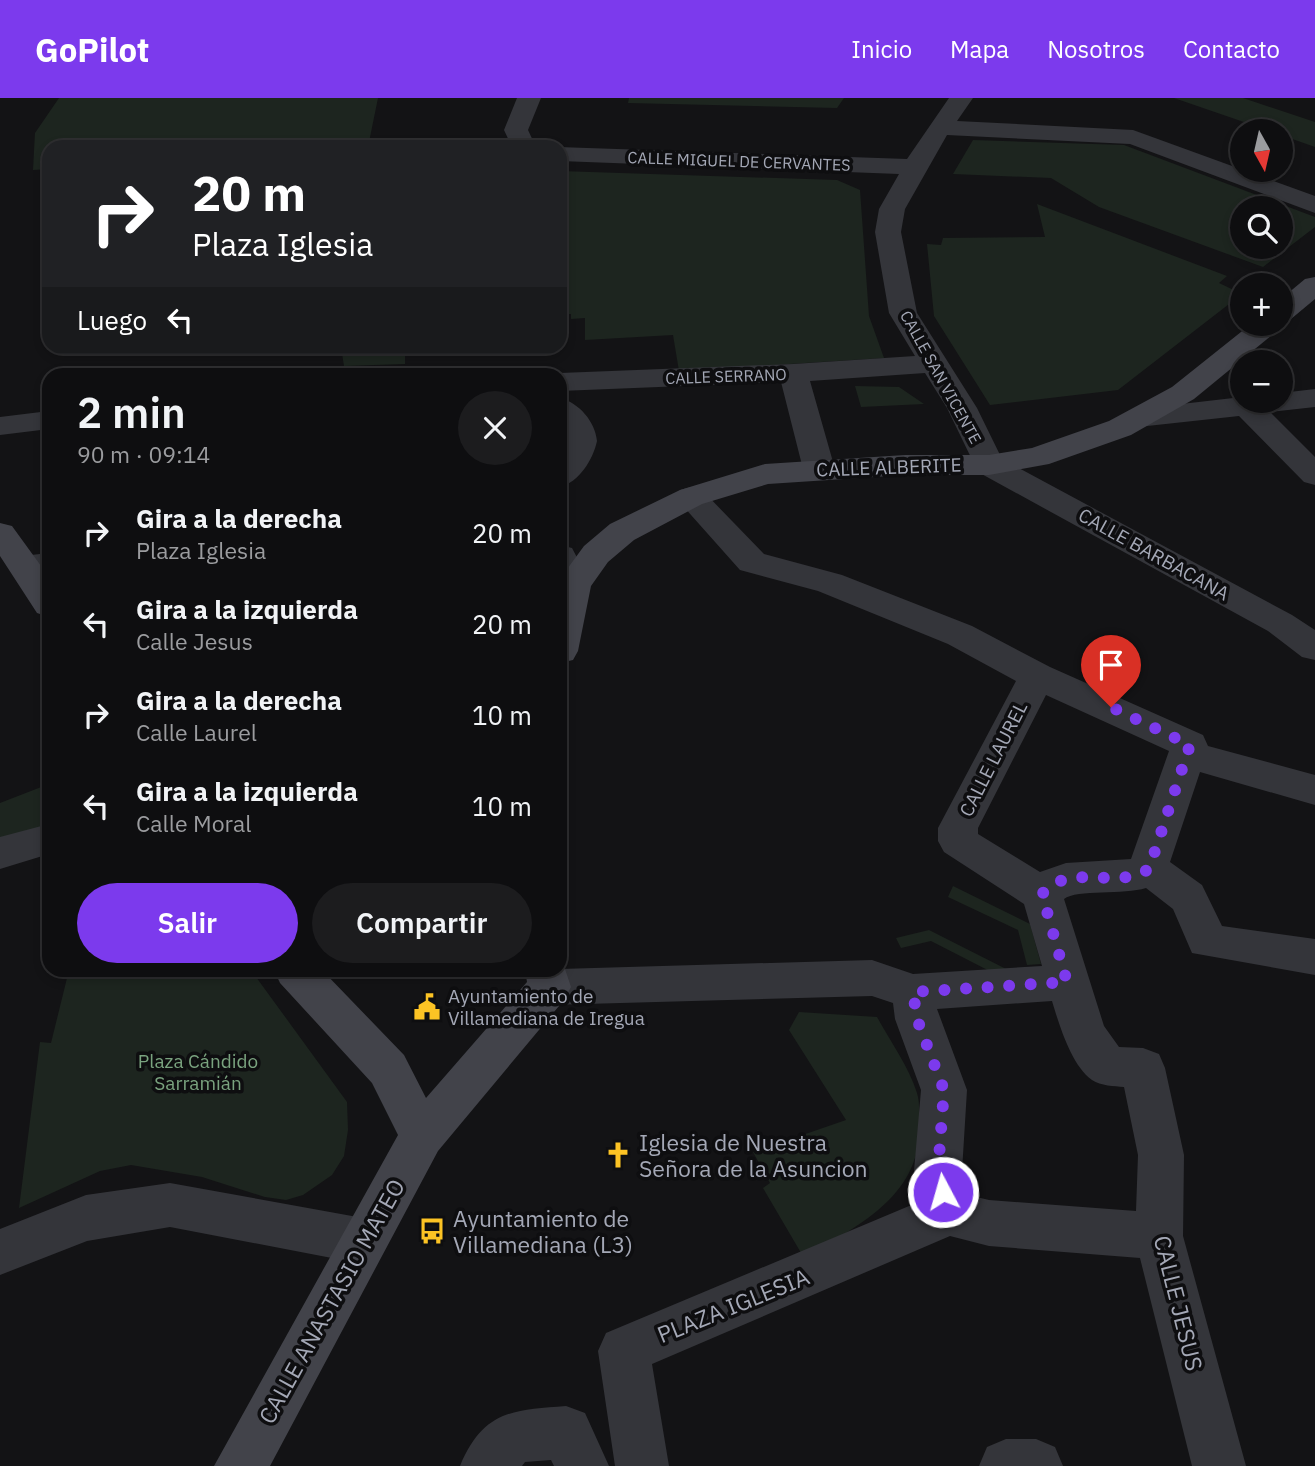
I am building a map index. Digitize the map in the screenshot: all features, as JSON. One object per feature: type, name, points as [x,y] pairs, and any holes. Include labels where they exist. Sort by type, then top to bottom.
[{"type":"main road","points":[[1293,303],[1315,285]]},
{"type":"main road","name":"CALLE ALBERITE","points":[[567,564],[596,554],[622,532],[691,497],[765,474],[819,469],[989,465],[1038,457],[1120,428],[1183,393],[1253,336]]},
{"type":"main road","points":[[1,538],[37,564],[42,581]]},
{"type":"main road","points":[[302,977],[388,1069],[422,1136],[547,978]]},
{"type":"main road","name":"CALLE ANASTASIO MATEO","points":[[240,1466],[422,1136]]},
{"type":"street","points":[[520,140],[516,130],[529,98]]},
{"type":"street","name":"CALLE SAN VICENTE","points":[[961,98],[924,150],[892,209],[888,232],[903,313],[936,363],[989,465]]},
{"type":"street","points":[[941,127],[1133,137],[1315,205]]},
{"type":"street","name":"CALLE MIGUEL DE CERVANTES","points":[[567,154],[917,167]]},
{"type":"street","points":[[793,373],[936,363]]},
{"type":"street","name":"CALLE SERRANO","points":[[567,382],[793,373],[819,469]]},
{"type":"street","points":[[1293,401],[1315,398]]},
{"type":"street","points":[[1138,418],[1230,408]]},
{"type":"street","points":[[567,413],[577,421],[583,438],[578,458],[567,470]]},
{"type":"street","points":[[1254,413],[1315,475]]},
{"type":"street","points":[[0,426],[42,421]]},
{"type":"street","name":"CALLE BARBACANA","points":[[989,465],[1280,623],[1315,648]]},
{"type":"street","points":[[691,497],[752,562],[830,583],[960,635],[1037,676],[1190,745],[1149,869],[1137,876],[1070,876],[1051,883],[1042,894]]},
{"type":"street","name":"CALLE LAUREL","points":[[1037,676],[958,828],[958,841],[1042,894]]},
{"type":"street","points":[[1188,755],[1315,790]]},
{"type":"street","points":[[0,853],[42,841]]},
{"type":"street","points":[[1149,869],[1182,888],[1192,902],[1207,941],[1315,957]]},
{"type":"street","name":"CALLE JESUS","points":[[1042,894],[1084,1034],[1107,1066],[1143,1068],[1161,1155],[1159,1236],[1219,1466]]},
{"type":"street","points":[[547,978],[872,978],[913,992],[1067,982]]},
{"type":"street","points":[[913,992],[917,1019],[944,1090],[938,1171],[948,1213],[989,1223],[1159,1236]]},
{"type":"street","points":[[0,1252],[86,1218],[170,1205],[363,1241]]},
{"type":"street","name":"PLAZA IGLESIA","points":[[642,1466],[624,1352],[678,1324],[800,1279],[948,1213]]},
{"type":"street","points":[[487,1466],[512,1437],[566,1432],[582,1466]]},
{"type":"street","points":[[1006,1466],[1036,1466]]},
{"type":"green space","points":[[59,98],[378,98],[369,140],[42,140],[42,169],[33,170],[35,133]]},
{"type":"green space","points":[[629,98],[844,98],[837,108],[628,103]]},
{"type":"green space","points":[[1174,98],[1243,98],[1315,122],[1315,147],[1293,139],[1293,119],[1235,119]]},
{"type":"green space","points":[[973,140],[1124,145],[1259,196],[1230,196],[1230,255],[1099,207],[1051,178],[953,174]]},
{"type":"green space","points":[[567,171],[837,180],[860,190],[869,316],[884,358],[679,371],[673,335],[585,340],[585,318],[571,319],[571,314],[567,314]]},
{"type":"green space","points":[[1037,204],[1227,276],[1219,283],[1230,288],[1230,303],[1118,390],[990,405],[934,316],[927,244],[941,245],[943,238],[1045,237]]},
{"type":"green space","points":[[1293,209],[1315,217],[1315,227],[1293,244]]},
{"type":"green space","points":[[1241,259],[1273,259],[1263,267]]},
{"type":"green space","points":[[342,354],[405,354],[405,364],[344,366]]},
{"type":"green space","points":[[855,386],[899,387],[924,404],[861,407]]},
{"type":"green space","points":[[42,787],[42,851],[0,860],[0,803]]},
{"type":"green space","points":[[953,886],[1030,924],[1041,964],[1027,965],[1018,930],[948,897]]},
{"type":"green space","points":[[929,930],[1014,973],[1009,981],[931,941],[901,948],[896,938]]},
{"type":"green space","name":"Plaza Cándido Sarramián","points":[[67,977],[256,977],[347,1102],[348,1130],[344,1156],[332,1175],[303,1195],[286,1200],[265,1197],[202,1177],[131,1165],[100,1171],[19,1208],[40,1042],[51,1043]]},
{"type":"green space","points":[[799,1012],[877,1017],[899,1054],[919,1100],[917,1150],[910,1171],[898,1190],[864,1221],[804,1258],[763,1188],[770,1183],[753,1152],[846,1120],[789,1030]]},
{"type":"place","name":"Ayuntamiento de Villamediana de Iregua","points":[[427,1007]]},
{"type":"place","name":"Iglesia de Nuestra Señora de la Asuncion","points":[[618,1155]]},
{"type":"place","name":"Ayuntamiento de Villamediana (L3)","points":[[432,1231]]},
{"type":"route","points":[[943,1192],[938,1171],[944,1090],[917,1019],[913,992],[1067,982],[1042,894],[1051,883],[1070,876],[1137,876],[1149,869],[1190,745],[1111,707]]}]
